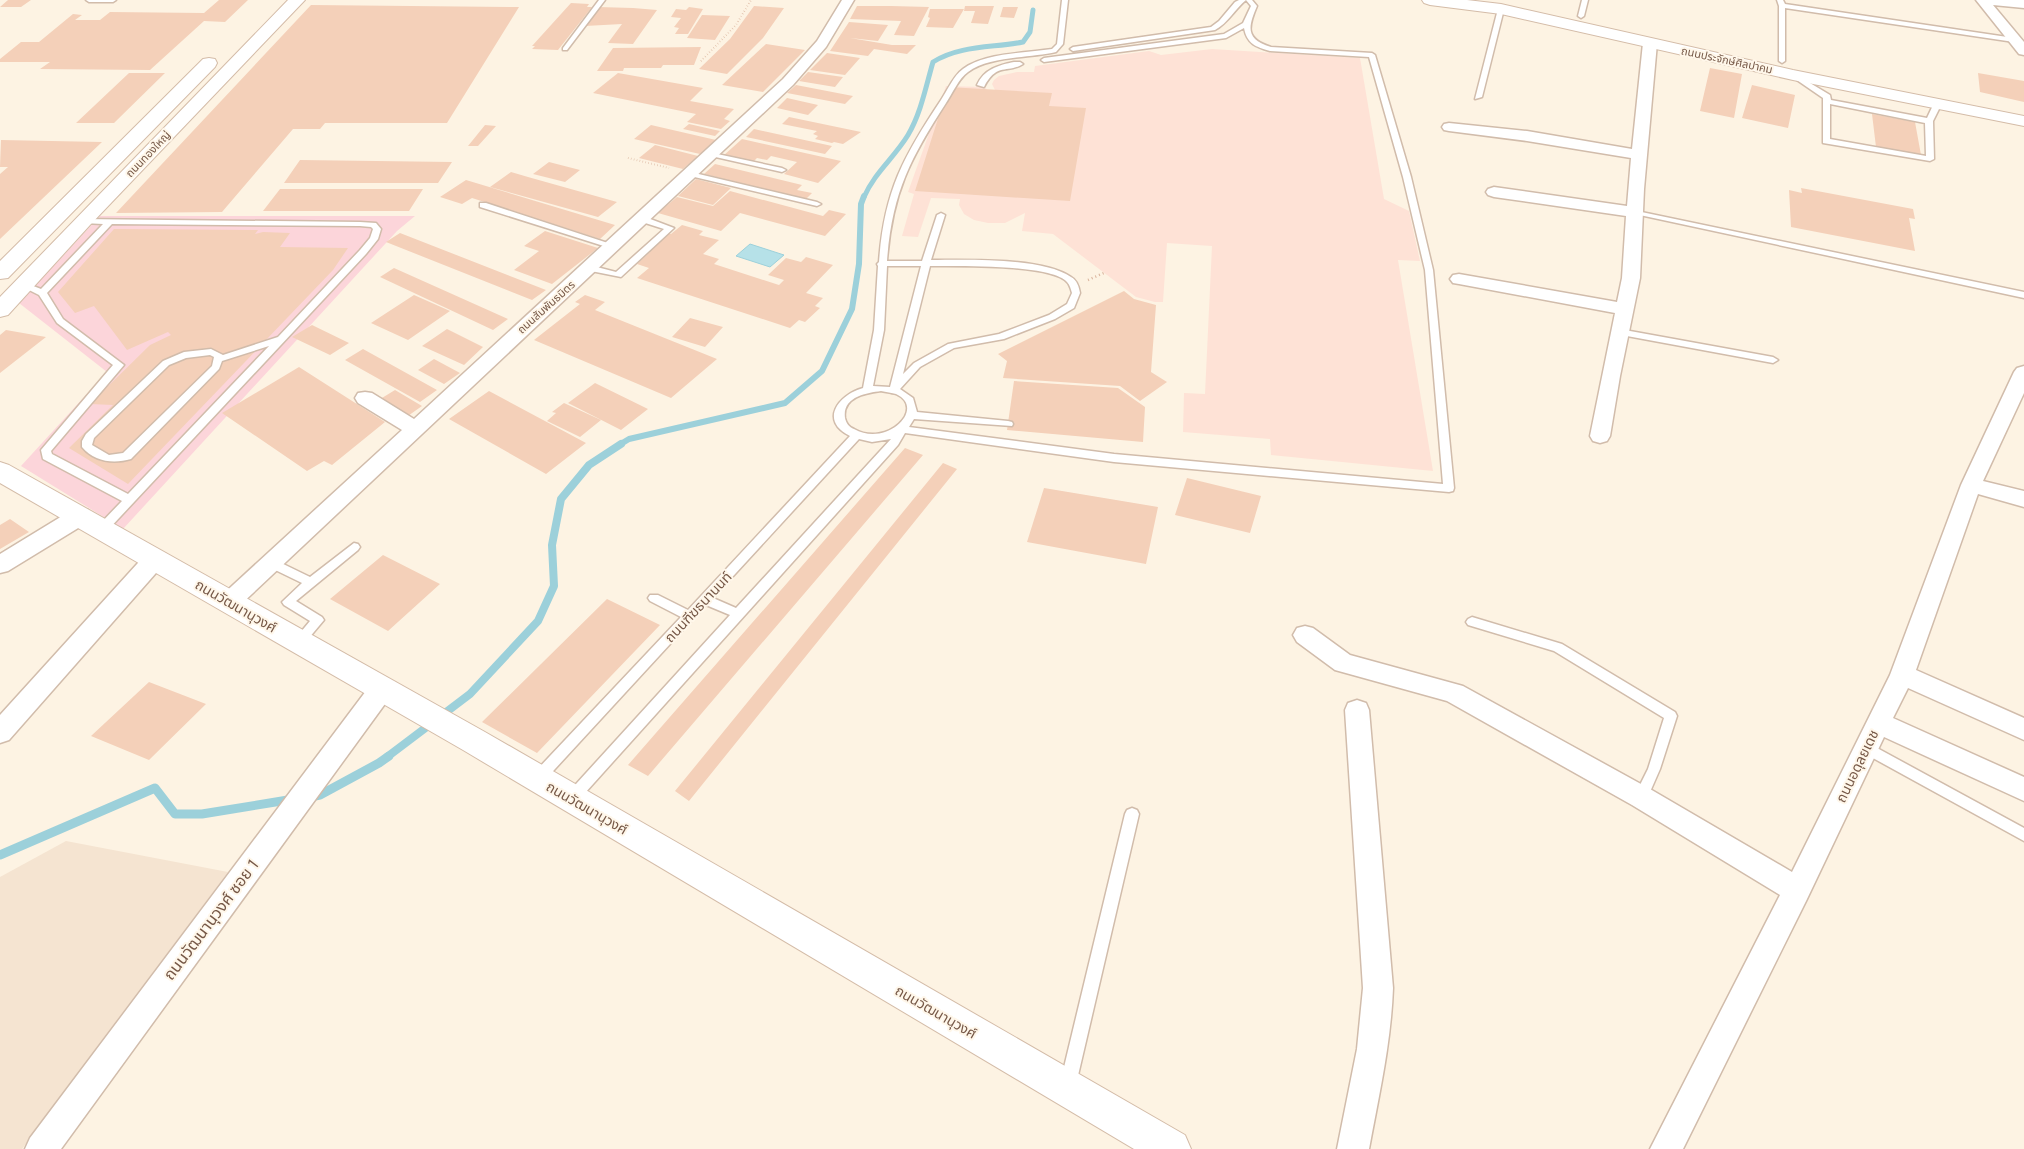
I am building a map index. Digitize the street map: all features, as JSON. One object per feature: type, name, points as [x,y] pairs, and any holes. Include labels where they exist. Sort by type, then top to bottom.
[{"type":"street","name":"ถนนทองใหญ่","points":[[0,310],[83,221],[297,0]]},
{"type":"street","name":"ถนนสัมพันธมิตร","points":[[229,602],[414,428],[642,219],[807,62],[826,39],[848,0]]},
{"type":"street","name":"ถนนประจักษ์ศิลปาคม","points":[[1430,0],[1582,8],[1652,38],[1782,61],[2024,109]]},
{"type":"street","points":[[1983,0],[2024,4]]},
{"type":"street","points":[[1983,0],[2024,51]]},
{"type":"street","name":"ถนนประจักษ์ศิลปาคม","points":[[1501,4],[1652,38],[1793,74],[2024,121]]},
{"type":"street","points":[[1600,436],[1610,376],[1632,278],[1639,154],[1652,38]]},
{"type":"street","name":"ถนนทองใหญ่","points":[[0,273],[222,50]]},
{"type":"street","points":[[1448,127],[1528,136],[1639,154]]},
{"type":"street","points":[[1494,192],[1635,212]]},
{"type":"street","points":[[1459,279],[1625,309]]},
{"type":"street","name":"ถนนอดุลยเดช","points":[[1666,1149],[1797,890],[1902,674],[1972,485],[2015,412],[2024,372]]},
{"type":"street","points":[[365,398],[414,428]]},
{"type":"street","name":"ถนนวัฒนานุวงศ์","points":[[0,471],[422,714],[474,742],[1170,1149]]},
{"type":"street","points":[[1972,485],[2024,499]]},
{"type":"street","points":[[0,565],[91,522]]},
{"type":"street","points":[[0,732],[155,559]]},
{"type":"street","points":[[1305,635],[1343,663],[1454,693],[1642,797],[1797,890]]},
{"type":"street","points":[[1902,674],[2024,728]]},
{"type":"street","name":"ถนนวัฒนานุวงศ์ ซอย 1","points":[[41,1149],[381,690]]},
{"type":"street","points":[[1352,1149],[1373,1044],[1378,988],[1357,710]]},
{"type":"street","points":[[1878,723],[2024,789]]},
{"type":"lane","points":[[89,0],[113,0]]},
{"type":"lane","points":[[566,50],[602,0]]},
{"type":"lane","points":[[1054,51],[1060,44],[1065,0]]},
{"type":"lane","points":[[868,389],[880,323],[882,264],[892,199],[907,163],[964,71],[980,64],[994,61],[1213,29],[1219,26],[1233,5],[1243,0]]},
{"type":"lane","points":[[981,85],[986,74],[1015,64],[1213,39],[1235,32],[1246,24],[1254,6],[1249,0]]},
{"type":"lane","points":[[1782,61],[1781,3],[2014,40]]},
{"type":"lane","points":[[1478,97],[1501,4]]},
{"type":"lane","points":[[571,799],[894,443],[902,430],[909,423],[913,408],[909,400],[894,389],[868,389],[856,393],[841,406],[839,415],[841,423],[847,430],[857,435],[880,437],[902,430],[1114,458],[1449,488],[1429,270],[1407,177],[1372,55],[1270,49],[1257,45],[1249,38],[1246,24]]},
{"type":"lane","points":[[1793,74],[1827,97],[1826,141],[1930,159],[1929,121],[1938,103]]},
{"type":"lane","points":[[1826,101],[1929,121]]},
{"type":"lane","points":[[711,154],[782,170]]},
{"type":"lane","points":[[690,173],[817,204]]},
{"type":"lane","points":[[482,205],[613,246]]},
{"type":"lane","points":[[1635,212],[2024,295]]},
{"type":"lane","points":[[894,389],[926,263],[941,215]]},
{"type":"lane","points":[[589,268],[618,276],[670,228],[642,219]]},
{"type":"lane","points":[[83,221],[372,226],[377,229],[374,239],[128,499],[91,522]]},
{"type":"lane","points":[[42,293],[109,222]]},
{"type":"lane","points":[[882,264],[976,264],[1048,270],[1070,280],[1076,293],[1071,306],[1052,317],[1001,337],[951,346],[917,365],[894,389]]},
{"type":"lane","points":[[23,285],[42,293],[60,321],[119,365],[46,450],[47,456],[128,499]]},
{"type":"lane","points":[[1619,332],[1773,360]]},
{"type":"lane","points":[[220,359],[216,353],[196,353],[175,358],[166,363],[90,436],[87,441],[87,447],[108,459],[116,460],[127,456],[216,367],[220,359],[282,338]]},
{"type":"lane","points":[[912,415],[1008,424]]},
{"type":"lane","name":"ถนนฑีฆธนานนท์","points":[[537,779],[857,435]]},
{"type":"lane","points":[[299,642],[318,620],[288,602],[354,547]]},
{"type":"lane","points":[[272,562],[311,582]]},
{"type":"lane","points":[[654,598],[690,616]]},
{"type":"lane","points":[[705,599],[738,614]]},
{"type":"lane","points":[[1472,622],[1558,647],[1671,716],[1654,769],[1642,797]]},
{"type":"lane","points":[[1866,748],[2024,835]]},
{"type":"lane","points":[[1067,1088],[1132,814]]},
{"type":"path","points":[[701,61],[742,18],[752,0]]},
{"type":"path","points":[[628,158],[690,173]]},
{"type":"shaded area","points":[[1212,49],[1360,58],[1384,199],[1409,211],[1420,261],[1398,260],[1433,471],[1271,455],[1270,439],[1183,432],[1184,393],[1205,394],[1212,246],[1167,243],[1163,302],[1155,302],[1136,297],[1053,234],[1022,231],[1025,213],[1005,223],[988,223],[974,220],[964,214],[959,205],[960,199],[931,198],[918,237],[902,236],[914,194],[908,192],[946,86],[984,87],[988,90],[995,90],[992,84],[999,76],[1017,72],[1034,72],[1035,66],[1149,51],[1161,55]]},
{"type":"shaded area","points":[[100,216],[415,216],[397,231],[123,529],[21,466],[107,372],[19,303]]},
{"type":"shaded area","points":[[66,841],[228,872],[22,1149],[0,1149],[0,877]]},
{"type":"water","points":[[750,244],[784,255],[770,267],[736,256]]},
{"type":"building","points":[[8,0],[31,0],[21,7],[0,7]]},
{"type":"building","points":[[219,0],[248,0],[225,22],[204,21],[150,70],[40,69],[50,62],[0,62],[0,59],[21,42],[39,42],[73,14],[82,15],[75,20],[100,20],[110,12],[204,13]]},
{"type":"building","points":[[571,3],[589,4],[587,7],[592,7],[558,50],[532,49],[535,46],[532,46]]},
{"type":"building","points":[[311,5],[519,7],[447,123],[325,123],[320,129],[293,129],[222,212],[116,213]]},
{"type":"building","points":[[754,6],[784,8],[763,38],[727,74],[699,69],[730,39]]},
{"type":"building","points":[[857,6],[929,7],[914,36],[894,35],[901,21],[850,19]]},
{"type":"building","points":[[965,6],[994,6],[988,24],[971,23],[975,11],[964,11]]},
{"type":"building","points":[[598,7],[657,10],[633,44],[608,43],[622,24],[585,26]]},
{"type":"building","points":[[689,7],[703,9],[688,34],[675,34],[679,28],[674,27],[681,18],[671,17],[676,9],[686,10]]},
{"type":"building","points":[[1003,7],[1018,7],[1014,18],[1000,17]]},
{"type":"building","points":[[930,9],[964,9],[953,28],[926,27],[930,18],[928,17]]},
{"type":"building","points":[[702,15],[730,16],[715,40],[687,38]]},
{"type":"building","points":[[849,22],[888,25],[878,41],[850,38],[892,45],[916,45],[907,54],[874,49],[868,56],[830,51]]},
{"type":"building","points":[[766,44],[805,50],[763,92],[722,85]]},
{"type":"building","points":[[701,47],[694,65],[663,65],[661,68],[624,68],[623,71],[597,71],[613,48]]},
{"type":"building","points":[[827,53],[860,58],[845,75],[810,70]]},
{"type":"building","points":[[1710,68],[1742,74],[1734,118],[1700,111]]},
{"type":"building","points":[[808,72],[843,77],[835,87],[799,81]]},
{"type":"building","points":[[129,73],[165,73],[114,123],[76,123]]},
{"type":"building","points":[[618,73],[703,88],[690,101],[734,109],[724,119],[730,121],[721,129],[687,122],[696,114],[593,93]]},
{"type":"building","points":[[1978,73],[2024,81],[2024,102],[1980,92]]},
{"type":"building","points":[[796,85],[853,96],[845,104],[787,93]]},
{"type":"building","points":[[1752,85],[1795,95],[1788,128],[1742,118]]},
{"type":"building","points":[[948,87],[1052,93],[1049,106],[1086,108],[1070,201],[915,191]]},
{"type":"building","points":[[787,98],[818,105],[808,115],[777,108]]},
{"type":"building","points":[[1872,114],[1915,122],[1921,155],[1876,147]]},
{"type":"building","points":[[789,117],[861,132],[843,144],[832,143],[815,139],[818,136],[813,134],[817,131],[782,124]]},
{"type":"building","points":[[689,124],[720,131],[715,136],[683,129]]},
{"type":"building","points":[[485,125],[496,126],[478,146],[468,146]]},
{"type":"building","points":[[651,125],[716,140],[700,154],[634,139]]},
{"type":"building","points":[[754,129],[832,146],[825,154],[746,137]]},
{"type":"building","points":[[742,139],[841,161],[818,183],[784,174],[797,162],[771,156],[767,160],[757,158],[753,162],[723,156]]},
{"type":"building","points":[[1,140],[102,142],[0,239],[0,174],[8,167],[0,167]]},
{"type":"building","points":[[655,145],[698,156],[683,169],[639,158]]},
{"type":"building","points":[[300,160],[452,162],[438,183],[284,183]]},
{"type":"building","points":[[549,162],[580,170],[565,182],[533,174]]},
{"type":"building","points":[[715,164],[802,185],[797,190],[812,193],[806,199],[704,174]]},
{"type":"building","points":[[511,172],[617,202],[598,217],[490,187]]},
{"type":"building","points":[[696,179],[731,188],[713,205],[678,196]]},
{"type":"building","points":[[466,180],[615,225],[600,239],[472,198],[462,204],[440,197]]},
{"type":"building","points":[[1801,188],[1913,209],[1915,219],[1909,218],[1915,251],[1791,227],[1789,190],[1802,193]]},
{"type":"building","points":[[280,189],[423,189],[409,211],[263,211]]},
{"type":"building","points":[[730,191],[823,216],[829,210],[846,214],[825,236],[740,213],[721,231],[658,213],[677,197],[713,206]]},
{"type":"building","points":[[682,225],[703,231],[699,235],[719,240],[703,254],[719,259],[714,264],[779,285],[784,280],[768,275],[786,258],[801,262],[806,257],[833,265],[806,293],[823,298],[815,306],[820,308],[805,322],[799,320],[790,328],[637,278],[649,268],[637,264],[650,252],[640,249],[661,231],[671,234]]},
{"type":"building","points":[[114,229],[258,230],[255,234],[263,232],[290,233],[280,247],[348,248],[333,270],[128,484],[69,448],[113,405],[90,404],[150,345],[171,335],[168,332],[127,350],[94,306],[75,313],[58,292]]},
{"type":"building","points":[[545,231],[598,248],[552,284],[514,270],[539,251],[524,246]]},
{"type":"building","points":[[400,233],[546,290],[532,300],[386,242]]},
{"type":"building","points":[[394,268],[508,319],[493,330],[380,277]]},
{"type":"building","points":[[1124,291],[1134,299],[1156,305],[1151,372],[1167,382],[1140,401],[1120,386],[1003,378],[1007,361],[998,354]]},
{"type":"building","points":[[414,295],[450,311],[408,340],[371,323]]},
{"type":"building","points":[[585,295],[605,302],[595,310],[717,359],[671,398],[534,340],[580,304],[575,302]]},
{"type":"building","points":[[690,318],[723,327],[705,347],[672,337]]},
{"type":"building","points":[[312,325],[349,343],[330,355],[292,337]]},
{"type":"building","points":[[447,329],[483,347],[464,365],[422,346]]},
{"type":"building","points":[[6,330],[46,337],[0,373],[0,335]]},
{"type":"building","points":[[363,349],[437,390],[420,402],[345,360]]},
{"type":"building","points":[[434,359],[460,373],[444,384],[418,370]]},
{"type":"building","points":[[299,367],[385,422],[332,465],[324,461],[307,471],[222,413]]},
{"type":"building","points":[[1014,381],[1118,388],[1145,407],[1143,442],[1007,430]]},
{"type":"building","points":[[595,383],[648,409],[621,430],[568,403]]},
{"type":"building","points":[[395,390],[422,406],[405,418],[377,401]]},
{"type":"building","points":[[489,391],[586,443],[546,474],[449,419]]},
{"type":"building","points":[[564,403],[601,420],[580,437],[547,421],[556,413],[552,412]]},
{"type":"building","points":[[905,448],[923,455],[648,776],[628,765]]},
{"type":"building","points":[[943,463],[957,469],[689,801],[675,791]]},
{"type":"building","points":[[1187,478],[1261,496],[1250,533],[1175,515]]},
{"type":"building","points":[[1044,488],[1158,507],[1146,564],[1027,542]]},
{"type":"building","points":[[10,519],[29,532],[0,549],[0,525]]},
{"type":"building","points":[[383,555],[440,584],[388,631],[330,599]]},
{"type":"building","points":[[607,599],[660,625],[537,753],[482,722]]},
{"type":"building","points":[[149,682],[206,704],[149,760],[91,736]]},
{"type":"waterway","points":[[864,197],[868,188],[913,127],[933,62],[965,50],[1023,42],[1030,32],[1033,10]]},
{"type":"waterway","points":[[619,445],[629,439],[785,403],[822,371],[852,309],[859,264],[861,204],[864,196]]},
{"type":"waterway","points":[[441,716],[470,694],[538,621],[554,586],[552,545],[561,499],[589,465],[621,444]]},
{"type":"waterway","points":[[387,757],[432,723]]},
{"type":"waterway","points":[[310,797],[320,795],[389,756]]},
{"type":"waterway","points":[[0,855],[155,788],[175,814],[202,814],[294,799]]}]
